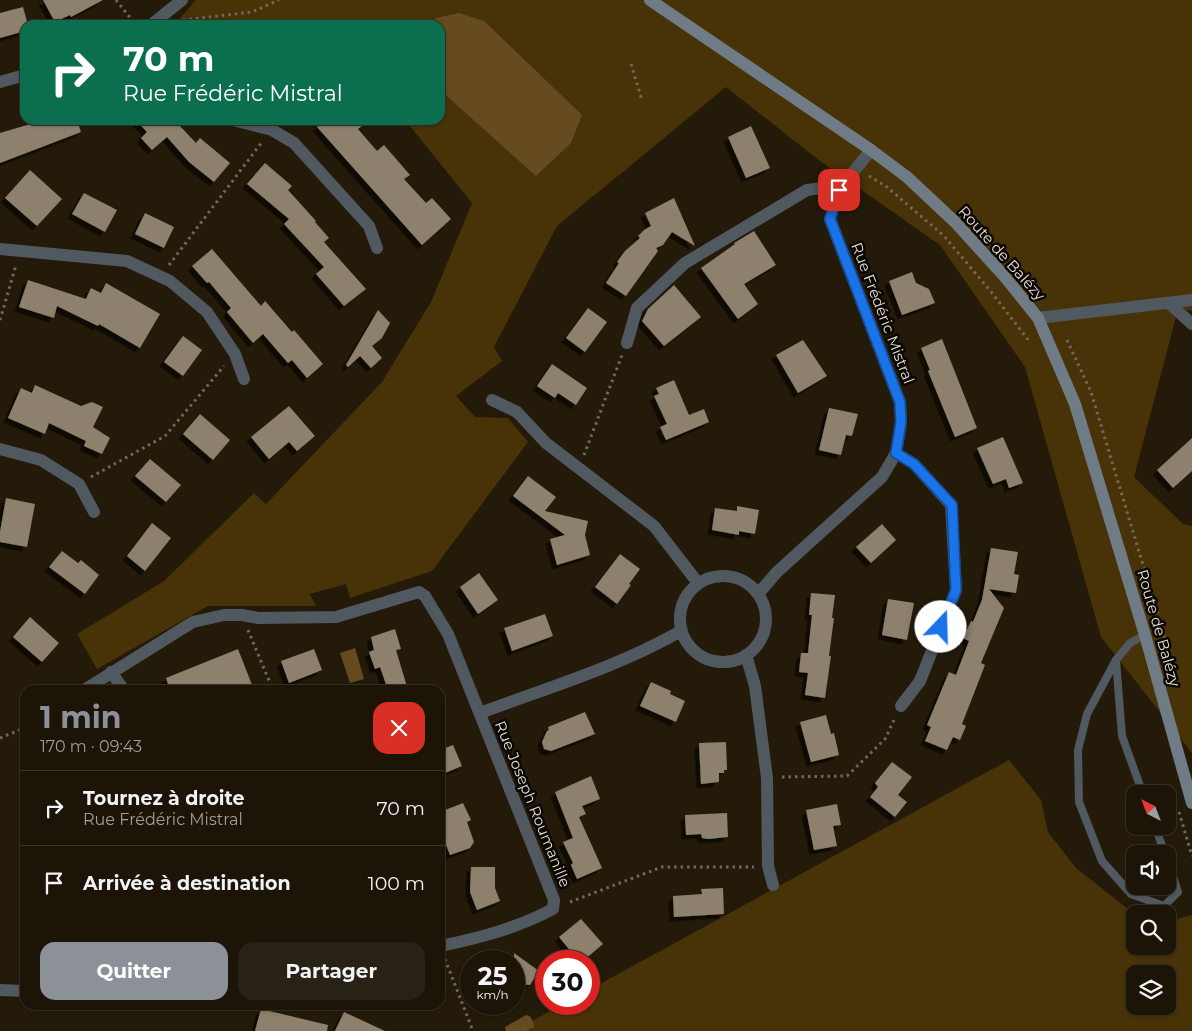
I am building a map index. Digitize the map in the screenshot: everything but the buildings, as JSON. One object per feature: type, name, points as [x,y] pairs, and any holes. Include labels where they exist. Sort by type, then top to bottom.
[{"type":"main road","name":"Route de Balézy","points":[[650,0],[871,150],[907,177],[955,222],[1005,277],[1038,318],[1075,404],[1146,635],[1192,803]]},
{"type":"street","points":[[158,20],[182,0]]},
{"type":"street","points":[[0,82],[20,77]]},
{"type":"street","points":[[252,125],[272,130],[294,143],[369,226],[377,248]]},
{"type":"street","name":"Rue Frédéric Mistral","points":[[758,594],[777,572],[882,477],[896,453],[901,422],[900,402],[830,219],[839,190],[871,150]]},
{"type":"street","points":[[627,343],[637,308],[685,263],[807,190],[830,187],[839,190]]},
{"type":"street","points":[[0,249],[127,261],[170,281],[207,312],[235,354],[244,379]]},
{"type":"street","points":[[1038,318],[1192,300]]},
{"type":"street","points":[[1169,303],[1192,324]]},
{"type":"street","points":[[492,400],[517,412],[546,443],[654,526],[698,583]]},
{"type":"street","points":[[0,450],[41,460],[79,484],[94,512]]},
{"type":"street","points":[[896,453],[914,464],[952,505],[956,590],[920,681],[901,706]]},
{"type":"street","points":[[719,576],[741,580],[758,594],[766,616],[762,638],[746,656],[727,662],[707,660],[690,649],[681,632],[681,604],[698,583],[719,576]]},
{"type":"street","name":"Rue Joseph Roumanille","points":[[92,685],[193,622],[224,615],[242,615],[258,618],[336,617],[419,592],[425,596],[448,634],[554,900],[553,909],[530,921],[485,936],[445,945]]},
{"type":"street","name":"Rue Joseph Roumanille","points":[[480,713],[602,668],[659,644],[681,632]]},
{"type":"street","points":[[746,656],[755,686],[767,778],[768,866],[773,885]]},
{"type":"street","points":[[111,672],[120,685]]},
{"type":"street","points":[[0,990],[20,991]]},
{"type":"lane","points":[[1126,888],[1102,861],[1079,802],[1078,750],[1087,714],[1116,660],[1130,643],[1146,635]]},
{"type":"lane","points":[[1116,660],[1122,736],[1140,785]]},
{"type":"lane","points":[[1134,895],[1164,906],[1175,895]]},
{"type":"path","points":[[116,0],[132,20]]},
{"type":"path","points":[[186,20],[252,12],[279,0]]},
{"type":"path","points":[[631,64],[642,100]]},
{"type":"path","points":[[160,276],[272,130]]},
{"type":"path","points":[[855,168],[888,187],[944,236],[1031,343]]},
{"type":"path","points":[[0,320],[21,250]]},
{"type":"path","points":[[579,469],[627,343]]},
{"type":"path","points":[[79,484],[165,436],[235,354]]},
{"type":"path","points":[[242,615],[270,685]]},
{"type":"path","points":[[767,778],[847,776],[885,739],[901,706]]},
{"type":"path","points":[[0,738],[20,730]]},
{"type":"path","points":[[1179,810],[1192,856]]},
{"type":"path","points":[[553,909],[662,867],[745,867]]},
{"type":"path","points":[[445,959],[473,1031]]},
{"type":"shaded area","points":[[196,0],[1192,0],[1192,311],[1178,309],[1134,477],[1183,524],[1192,526],[1192,753],[1101,637],[1025,367],[940,245],[820,161],[726,87],[557,226],[494,347],[502,361],[456,396],[475,417],[508,418],[528,442],[432,571],[350,598],[346,584],[310,594],[316,606],[208,606],[97,669],[77,634],[164,581],[254,493],[266,504],[382,382],[431,302],[472,203],[409,125],[445,125],[445,20],[178,20]]},
{"type":"shaded area","points":[[459,13],[484,21],[582,115],[571,143],[536,176],[445,94],[445,20],[434,20]]},
{"type":"shaded area","points":[[355,648],[364,679],[350,683],[340,653]]},
{"type":"shaded area","points":[[1009,760],[1041,800],[1048,832],[1076,868],[1126,907],[1126,955],[1176,955],[1176,919],[1192,915],[1192,1031],[514,1031],[543,1015],[600,1015],[600,984]]},
{"type":"shaded area","points":[[526,1015],[530,1016],[534,1027],[526,1031],[506,1031],[505,1027]]},
{"type":"route","points":[[839,190],[830,219],[900,402],[901,422],[896,453],[914,464],[952,505],[956,590],[941,627]]}]
